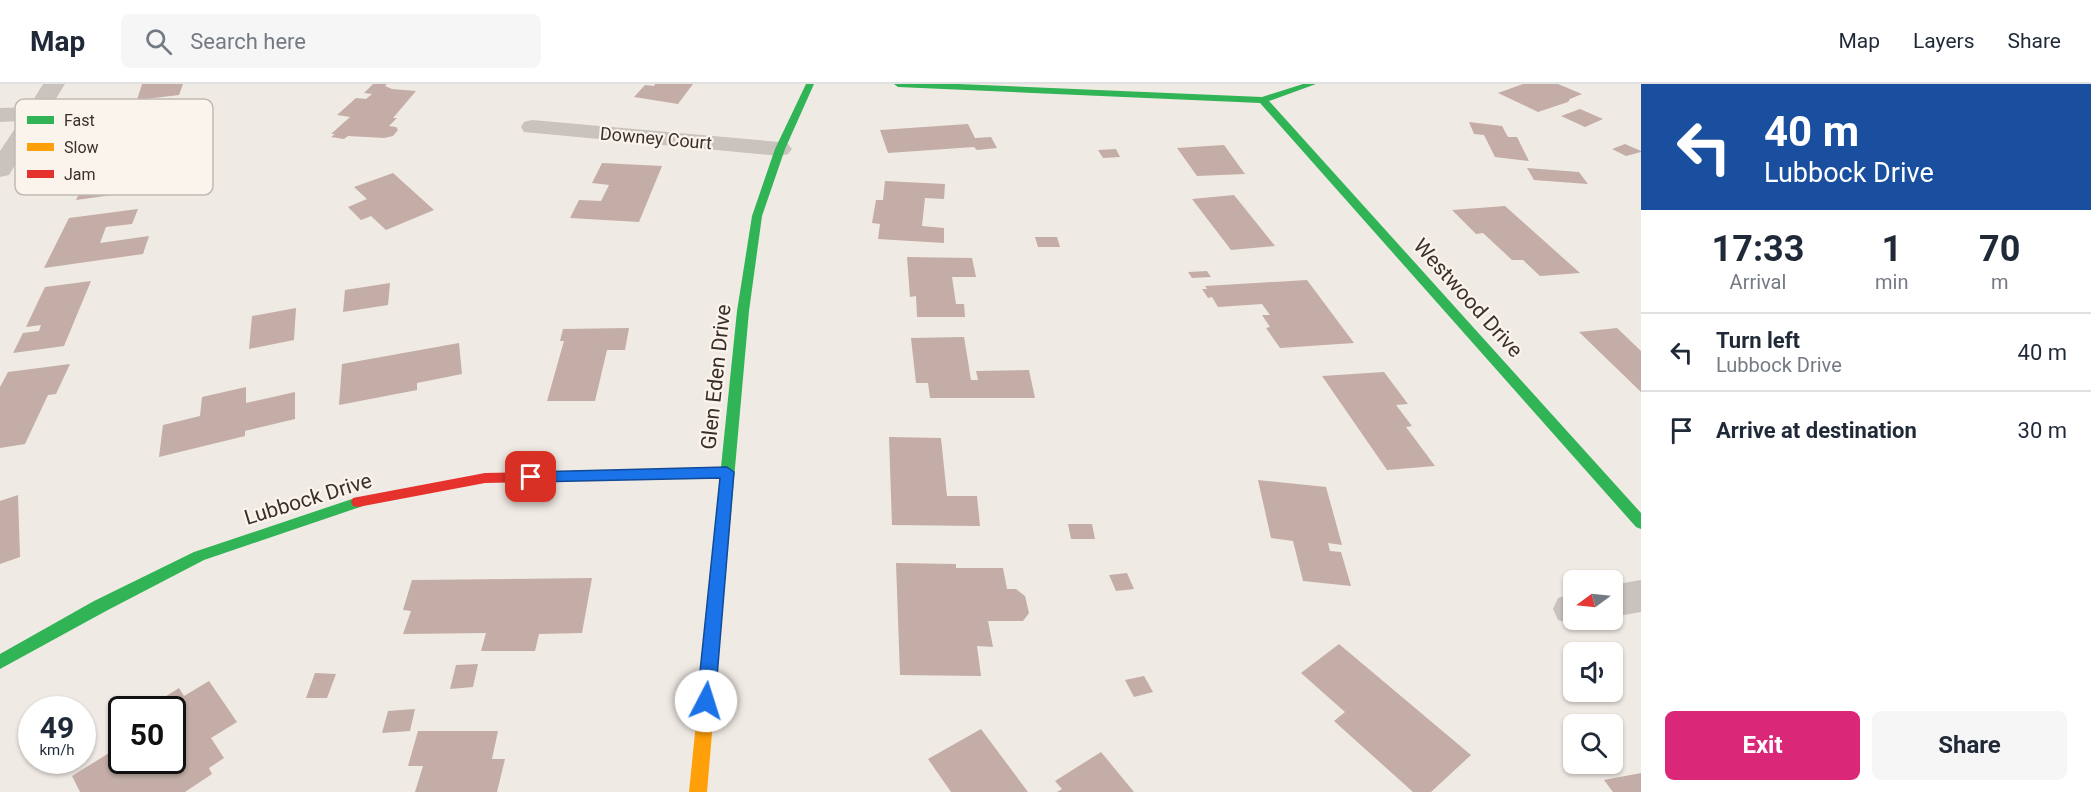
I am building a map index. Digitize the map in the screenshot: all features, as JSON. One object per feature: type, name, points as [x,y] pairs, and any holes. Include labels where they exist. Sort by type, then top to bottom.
[{"type":"street","points":[[45,99],[54,84]]},
{"type":"street","name":"Glen Eden Drive","points":[[698,792],[743,311],[757,216],[780,149],[810,84]]},
{"type":"street","points":[[897,84],[1263,100],[1312,84]]},
{"type":"street","name":"Westwood Drive","points":[[1263,100],[1641,524]]},
{"type":"street","points":[[0,115],[15,114]]},
{"type":"street","name":"Downey Court","points":[[532,127],[780,149]]},
{"type":"street","points":[[0,170],[15,146]]},
{"type":"street","name":"Lubbock Drive","points":[[0,663],[100,606],[199,556],[353,503],[485,478],[727,472]]},
{"type":"street","points":[[1623,599],[1641,596]]},
{"type":"building","points":[[142,84],[183,84],[179,95],[137,99]]},
{"type":"building","points":[[373,84],[387,84],[385,86],[392,89],[416,91],[389,126],[396,127],[398,130],[393,136],[384,138],[331,137],[335,134],[331,134],[350,117],[337,115],[356,98],[366,99],[372,94],[364,93]]},
{"type":"building","points":[[655,84],[693,84],[678,104],[634,97],[645,85],[654,86]]},
{"type":"building","points":[[1523,84],[1558,84],[1582,94],[1568,102],[1538,112],[1498,93]]},
{"type":"building","points":[[1580,109],[1603,119],[1585,127],[1561,116]]},
{"type":"building","points":[[1469,122],[1502,126],[1508,137],[1517,137],[1529,161],[1495,157],[1484,135],[1474,134]]},
{"type":"building","points":[[968,124],[975,138],[991,137],[997,148],[977,150],[974,147],[888,153],[880,130]]},
{"type":"building","points":[[1625,144],[1641,152],[1626,156],[1612,149]]},
{"type":"building","points":[[1224,145],[1245,174],[1197,176],[1177,148]]},
{"type":"building","points":[[1116,149],[1120,157],[1103,158],[1098,150]]},
{"type":"building","points":[[602,163],[662,166],[639,222],[570,218],[579,200],[601,201],[609,185],[592,183]]},
{"type":"building","points":[[1527,168],[1579,172],[1588,184],[1534,180]]},
{"type":"building","points":[[393,173],[434,210],[386,230],[371,216],[361,220],[348,207],[367,199],[354,187]]},
{"type":"building","points":[[885,181],[945,184],[944,199],[925,198],[922,226],[944,228],[944,243],[878,239],[880,224],[872,223],[876,200],[883,200]]},
{"type":"building","points":[[78,195],[112,195],[76,200]]},
{"type":"building","points":[[1234,195],[1275,246],[1231,250],[1192,199]]},
{"type":"building","points":[[1505,206],[1580,273],[1540,276],[1523,260],[1512,260],[1483,233],[1476,234],[1452,210]]},
{"type":"building","points":[[138,209],[132,224],[106,227],[100,243],[149,236],[143,254],[44,268],[69,218]]},
{"type":"building","points":[[1035,237],[1057,237],[1060,247],[1038,247]]},
{"type":"building","points":[[907,257],[972,258],[976,277],[952,277],[956,304],[964,304],[965,317],[917,317],[916,296],[910,297]]},
{"type":"building","points":[[1207,271],[1211,277],[1192,278],[1188,272]]},
{"type":"building","points":[[1307,280],[1354,343],[1280,348],[1266,328],[1270,327],[1262,315],[1270,315],[1262,304],[1218,307],[1212,297],[1208,298],[1202,289],[1207,289],[1205,286]]},
{"type":"building","points":[[91,281],[64,346],[13,353],[23,333],[39,331],[41,325],[26,327],[45,287]]},
{"type":"building","points":[[390,283],[388,305],[343,312],[345,290]]},
{"type":"building","points":[[296,308],[294,340],[249,349],[252,316]]},
{"type":"building","points":[[629,328],[625,350],[607,350],[595,401],[547,401],[564,341],[560,341],[563,329]]},
{"type":"building","points":[[1617,328],[1641,351],[1641,392],[1579,332]]},
{"type":"building","points":[[964,337],[971,380],[978,380],[976,371],[1029,370],[1035,398],[930,398],[928,383],[916,383],[911,338]]},
{"type":"building","points":[[459,343],[462,374],[417,383],[417,390],[339,405],[342,364]]},
{"type":"building","points":[[70,364],[56,394],[48,395],[25,444],[0,448],[0,387],[8,372]]},
{"type":"building","points":[[1384,372],[1408,404],[1396,405],[1412,426],[1406,427],[1435,466],[1387,470],[1322,376]]},
{"type":"building","points":[[246,387],[246,403],[295,392],[295,419],[245,431],[245,436],[159,457],[163,425],[200,416],[202,397]]},
{"type":"building","points":[[889,437],[941,438],[947,496],[977,496],[980,526],[892,525]]},
{"type":"building","points":[[1258,480],[1326,487],[1342,545],[1328,543],[1330,551],[1341,552],[1351,586],[1303,581],[1293,541],[1271,538]]},
{"type":"building","points":[[18,495],[20,557],[0,564],[0,501]]},
{"type":"building","points":[[1068,524],[1092,524],[1095,539],[1071,539]]},
{"type":"building","points":[[896,563],[956,564],[956,568],[1003,568],[1007,589],[1016,589],[1025,596],[1029,613],[1023,621],[988,621],[993,647],[977,646],[981,676],[900,675]]},
{"type":"building","points":[[1127,573],[1134,589],[1116,591],[1109,575]]},
{"type":"building","points":[[592,578],[582,633],[539,634],[535,651],[481,651],[486,633],[403,634],[411,611],[403,610],[412,580]]},
{"type":"building","points":[[1339,644],[1471,755],[1431,792],[1413,792],[1334,721],[1345,712],[1301,673]]},
{"type":"building","points":[[478,664],[473,687],[450,689],[456,665]]},
{"type":"building","points":[[315,673],[336,674],[327,698],[306,698]]},
{"type":"building","points":[[1144,676],[1153,692],[1134,697],[1125,680]]},
{"type":"building","points":[[209,681],[237,722],[211,738],[224,758],[209,768],[212,774],[185,792],[80,792],[72,776],[96,774],[96,761],[108,754],[108,774],[186,774],[186,696],[184,696]]},
{"type":"building","points":[[179,688],[184,696],[166,696]]},
{"type":"building","points":[[415,709],[410,731],[382,733],[388,711]]},
{"type":"building","points":[[981,729],[1028,792],[951,792],[928,759]]},
{"type":"building","points":[[418,731],[498,731],[492,759],[505,759],[497,792],[415,792],[423,766],[408,766]]},
{"type":"building","points":[[1101,752],[1134,792],[1057,792],[1062,789],[1055,781]]},
{"type":"building","points":[[1641,773],[1641,792],[1613,792],[1604,780]]},
{"type":"traffic: fast","points":[[721,546],[743,311],[757,216],[780,149],[810,84]]},
{"type":"traffic: fast","points":[[898,84],[1263,100],[1312,84]]},
{"type":"traffic: fast","points":[[1263,100],[1641,523]]},
{"type":"traffic: fast","points":[[651,474],[727,472]]},
{"type":"traffic: fast","points":[[0,662],[100,606],[199,556],[358,502]]},
{"type":"traffic: slow","points":[[698,792],[721,546]]},
{"type":"traffic: jam","points":[[358,502],[485,478],[651,474]]},
{"type":"route","points":[[531,477],[727,472],[706,701]]}]
